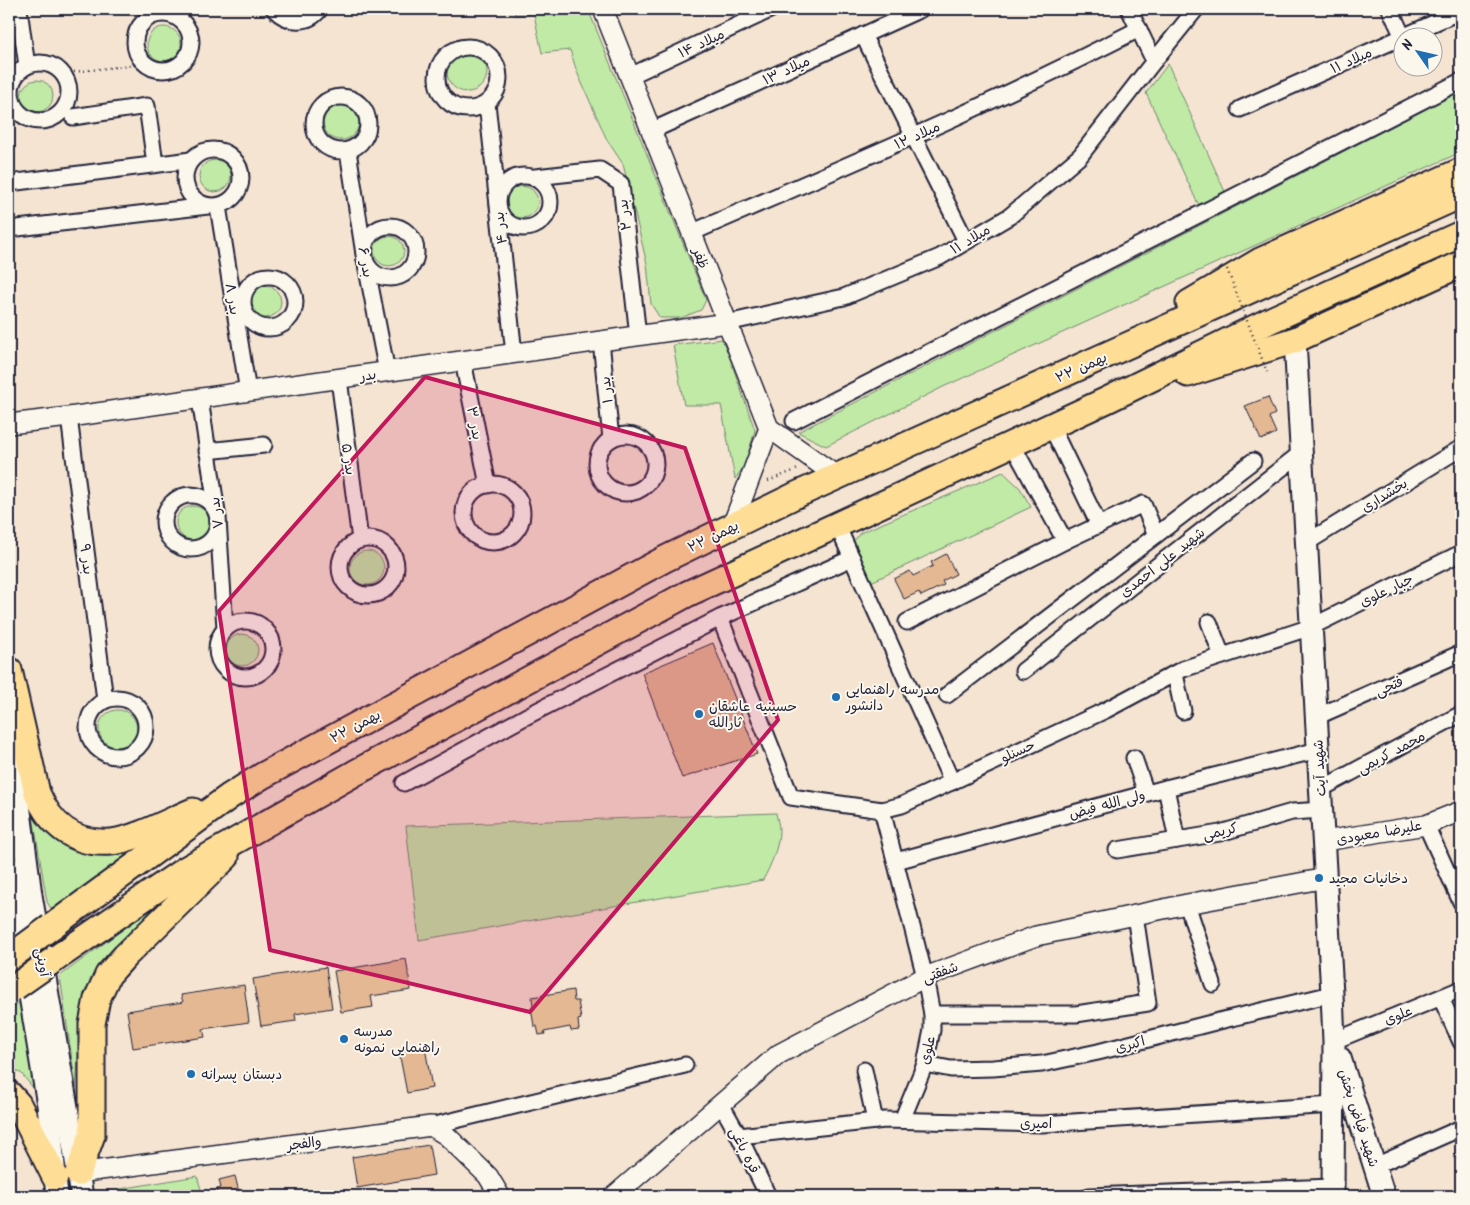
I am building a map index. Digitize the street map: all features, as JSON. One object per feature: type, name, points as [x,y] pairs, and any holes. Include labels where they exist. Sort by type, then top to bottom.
[{"type":"highway","points":[[1082,366],[1260,261],[1461,171]]},
{"type":"highway","name":"۲۲ بهمن","points":[[9,958],[230,796],[262,776],[665,559],[838,476],[1461,195]]},
{"type":"highway","points":[[12,989],[186,869],[355,773],[687,594],[838,526],[1107,400],[1273,319],[1461,234]]},
{"type":"highway","points":[[1107,400],[1295,340],[1461,264]]},
{"type":"highway","points":[[9,670],[37,793],[42,806],[54,822],[72,834],[91,841],[112,842],[132,836],[230,796]]},
{"type":"highway","points":[[68,1186],[92,1136],[92,1024],[97,999],[108,976],[125,956],[251,831]]},
{"type":"highway","points":[[9,1094],[18,1104],[68,1186]]},
{"type":"main road","name":"شهید آیت","points":[[1295,340],[1332,994],[1334,1041],[1333,1192]]},
{"type":"main road","name":"آوینی","points":[[9,728],[68,1186]]},
{"type":"main road","name":"آوینی","points":[[9,868],[48,1105],[68,1186]]},
{"type":"main road","name":"شهید فیاض بخش","points":[[1334,1041],[1384,1196]]},
{"type":"street","points":[[19,9],[26,66]]},
{"type":"street","points":[[274,9],[282,16],[300,21],[309,18],[320,9]]},
{"type":"street","name":"ظفر","points":[[603,9],[769,428]]},
{"type":"street","name":"میلاد ۱۴","points":[[630,76],[772,9]]},
{"type":"street","points":[[1129,9],[1154,61],[1192,13],[1208,9]]},
{"type":"street","points":[[1390,9],[1399,28]]},
{"type":"street","name":"میلاد ۱۳","points":[[651,131],[914,10]]},
{"type":"street","points":[[164,11],[182,21],[188,28],[192,45],[190,54],[185,61],[178,67],[161,71],[152,69],[144,64],[138,56],[135,47],[139,28],[146,20],[164,11]]},
{"type":"street","name":"میلاد ۱۱","points":[[1423,28],[1461,11]]},
{"type":"street","name":"میلاد ۱۲","points":[[691,233],[914,136],[1087,56],[1139,29]]},
{"type":"street","points":[[863,35],[966,241]]},
{"type":"street","name":"میلاد ۱۱","points":[[1240,109],[1392,42]]},
{"type":"street","points":[[465,46],[484,50],[498,66],[499,86],[494,96],[487,103],[478,108],[467,109],[457,107],[448,102],[442,94],[437,74],[440,64],[446,55],[454,49],[465,46]]},
{"type":"street","name":"میلاد ۱۱","points":[[727,323],[844,297],[940,257],[1010,216],[1080,156],[1154,61]]},
{"type":"street","points":[[46,63],[56,66],[64,73],[70,92],[68,102],[63,111],[56,117],[47,121],[29,119],[15,107],[11,89],[18,72],[26,66],[46,63]]},
{"type":"street","points":[[794,421],[1461,81]]},
{"type":"street","name":"بدر ۴","points":[[487,103],[514,354]]},
{"type":"street","points":[[73,117],[147,106],[155,164]]},
{"type":"street","points":[[9,229],[213,206],[227,202],[235,196],[239,188],[241,171],[232,156],[224,151],[215,149],[206,150],[191,160],[186,168],[185,178],[191,196],[199,202],[213,206]]},
{"type":"street","name":"بدر ۶","points":[[348,151],[364,254],[387,372]]},
{"type":"street","points":[[9,183],[191,160]]},
{"type":"street","name":"بدر ۲","points":[[535,178],[600,170],[620,184],[638,336]]},
{"type":"street","points":[[527,175],[535,178],[544,186],[550,198],[547,215],[542,222],[526,228],[509,224],[502,218],[498,206],[499,192],[503,185],[510,179],[518,176],[527,175]]},
{"type":"street","name":"بدر ۸","points":[[213,206],[238,301],[248,392]]},
{"type":"street","name":"بدر","points":[[9,424],[200,399],[727,323]]},
{"type":"street","name":"بدر ۱","points":[[601,341],[611,439]]},
{"type":"street","name":"بدر ۳","points":[[463,361],[488,484]]},
{"type":"street","name":"بدر ۵","points":[[339,379],[360,540]]},
{"type":"street","name":"بدر ۷","points":[[200,399],[218,519],[225,628]]},
{"type":"street","name":"بدر ۹","points":[[69,417],[105,700]]},
{"type":"street","points":[[1051,426],[1099,525]]},
{"type":"street","points":[[732,526],[769,428],[838,476]]},
{"type":"street","points":[[1012,444],[1065,541]]},
{"type":"street","points":[[207,451],[264,445]]},
{"type":"street","name":"بخشداری","points":[[1306,543],[1461,448]]},
{"type":"street","name":"شهید علی احمدی","points":[[1023,671],[1301,453]]},
{"type":"street","points":[[947,695],[1253,461]]},
{"type":"street","points":[[907,622],[1065,541],[1143,504],[1156,535]]},
{"type":"street","points":[[838,526],[952,782]]},
{"type":"street","name":"جبار علوی","points":[[1311,627],[1461,554]]},
{"type":"street","points":[[404,783],[526,717],[720,618],[852,558]]},
{"type":"street","points":[[720,618],[791,797],[882,810],[925,977]]},
{"type":"street","points":[[1209,622],[1222,656]]},
{"type":"street","name":"حسنلو","points":[[882,810],[902,805],[1106,710],[1183,669],[1311,627]]},
{"type":"street","name":"فتحی","points":[[1316,718],[1461,653]]},
{"type":"street","points":[[1175,674],[1183,711]]},
{"type":"street","name":"محمد کریمی","points":[[1321,789],[1461,714]]},
{"type":"street","name":"ولی الله فیض","points":[[896,861],[1146,793],[1318,750]]},
{"type":"street","points":[[1134,758],[1146,793]]},
{"type":"street","points":[[1166,788],[1177,840]]},
{"type":"street","name":"کریمی","points":[[1116,850],[1220,833],[1292,812],[1322,810]]},
{"type":"street","name":"علیرضا معبودی","points":[[1324,841],[1426,825],[1461,811]]},
{"type":"street","points":[[1426,825],[1461,902]]},
{"type":"street","name":"شفقتی","points":[[614,1196],[779,1054],[925,977],[1036,936],[1188,904],[1326,878]]},
{"type":"street","points":[[1188,904],[1213,984]]},
{"type":"street","points":[[932,1014],[1076,1014],[1148,1003],[1134,915]]},
{"type":"street","name":"علوی","points":[[902,1120],[925,1064],[932,1030],[932,1014],[925,977]]},
{"type":"street","name":"علوی","points":[[1334,1041],[1461,989]]},
{"type":"street","name":"اکبری","points":[[925,1064],[951,1069],[1042,1064],[1332,994]]},
{"type":"street","points":[[1441,998],[1461,1042]]},
{"type":"street","points":[[432,1126],[685,1065]]},
{"type":"street","points":[[864,1070],[875,1121]]},
{"type":"street","name":"قره باغی","points":[[721,1104],[768,1196]]},
{"type":"street","name":"امیری","points":[[738,1136],[875,1121],[1042,1124],[1334,1105]]},
{"type":"street","points":[[432,1126],[446,1135],[488,1176],[500,1196]]},
{"type":"street","name":"والفجر","points":[[68,1186],[432,1126]]},
{"type":"street","points":[[1375,1166],[1461,1128]]},
{"type":"street","points":[[1089,1196],[1333,1192]]},
{"type":"path","points":[[64,73],[144,64]]},
{"type":"path","points":[[1227,268],[1266,372]]},
{"type":"path","points":[[746,489],[816,461]]},
{"type":"highlighted area","points":[[425,377],[685,448],[778,720],[530,1012],[270,950],[219,611]]},
{"type":"green space","points":[[514,9],[588,9],[706,300],[701,310],[681,318],[660,318],[651,304],[647,264],[623,164],[607,140],[577,72],[570,50],[542,53],[534,14],[515,15]]},
{"type":"green space","points":[[164,27],[171,28],[176,32],[180,37],[180,51],[176,56],[171,60],[164,61],[157,60],[152,56],[148,51],[147,44],[148,37],[152,32],[157,28]]},
{"type":"green space","points":[[471,52],[478,55],[484,61],[487,72],[486,80],[478,89],[471,92],[463,92],[456,89],[448,80],[447,68],[450,61],[459,53]]},
{"type":"green space","points":[[1168,64],[1226,194],[1200,208],[1146,93]]},
{"type":"green space","points":[[37,80],[43,81],[48,85],[52,90],[52,102],[48,107],[43,111],[37,112],[31,111],[26,107],[22,102],[21,96],[22,90],[26,85],[31,81]]},
{"type":"green space","points":[[1461,91],[1461,152],[943,387],[826,446],[798,432]]},
{"type":"green space","points":[[341,104],[348,105],[354,109],[358,115],[358,129],[354,135],[348,139],[341,140],[334,139],[328,135],[324,129],[323,122],[324,115],[328,109],[334,105]]},
{"type":"green space","points":[[215,160],[221,161],[226,165],[230,170],[230,182],[226,187],[221,191],[215,192],[209,191],[204,187],[200,182],[199,176],[200,170],[204,165],[209,161]]},
{"type":"green space","points":[[522,186],[528,187],[533,191],[537,196],[537,208],[533,213],[528,217],[522,218],[516,217],[511,213],[507,208],[506,202],[507,196],[511,191],[516,187]]},
{"type":"green space","points":[[389,236],[400,240],[404,251],[400,262],[389,266],[378,262],[374,251],[378,240]]},
{"type":"green space","points":[[265,286],[271,287],[276,291],[280,296],[280,308],[276,313],[271,317],[265,318],[259,317],[254,313],[250,308],[249,302],[250,296],[254,291],[259,287]]},
{"type":"green space","points":[[723,339],[755,430],[745,465],[735,479],[721,405],[684,405],[673,345]]},
{"type":"green space","points":[[1003,472],[1020,488],[1031,507],[871,582],[853,542],[860,533]]},
{"type":"green space","points":[[193,506],[205,511],[210,523],[205,535],[193,540],[181,535],[176,523],[181,511]]},
{"type":"green space","points":[[367,551],[374,552],[379,556],[383,561],[383,575],[379,580],[374,584],[367,585],[360,584],[355,580],[351,575],[350,568],[351,561],[355,556],[360,552]]},
{"type":"green space","points":[[242,634],[253,639],[258,650],[253,661],[242,666],[231,661],[226,650],[231,639]]},
{"type":"green space","points":[[118,710],[125,711],[131,716],[136,722],[136,736],[131,742],[125,747],[118,748],[111,747],[105,742],[100,736],[99,729],[100,722],[105,716],[111,711]]},
{"type":"green space","points":[[31,804],[58,840],[73,850],[101,851],[156,840],[54,913],[47,902]]},
{"type":"green space","points":[[776,813],[779,828],[778,843],[772,862],[763,880],[419,940],[406,826]]},
{"type":"green space","points":[[180,887],[89,1009],[81,1012],[76,1088],[60,976]]},
{"type":"green space","points":[[22,1000],[37,1085],[34,1089],[21,1073],[9,1069],[9,1010]]},
{"type":"green space","points":[[197,1176],[203,1196],[116,1196],[120,1189]]},
{"type":"building","points":[[1268,397],[1275,414],[1269,417],[1276,433],[1261,440],[1245,406]]},
{"type":"building","points":[[946,554],[956,574],[942,581],[944,585],[921,596],[919,592],[904,599],[894,579],[910,571],[913,576],[933,566],[931,562]]},
{"type":"building","name":"حسینیه عاشقان ثارالله","points":[[713,643],[757,754],[682,778],[642,673]]},
{"type":"building","points":[[406,959],[411,990],[371,996],[373,1007],[341,1012],[334,971]]},
{"type":"building","points":[[326,967],[332,1008],[295,1014],[296,1021],[261,1026],[253,979]]},
{"type":"building","points":[[244,985],[249,1022],[203,1029],[205,1037],[133,1048],[127,1011],[183,1002],[181,995]]},
{"type":"building","points":[[573,990],[574,1001],[578,1001],[581,1019],[578,1020],[579,1030],[571,1031],[570,1027],[544,1032],[545,1034],[539,1035],[537,1026],[534,1026],[531,1008],[533,1007],[532,997]]},
{"type":"building","points":[[425,1047],[432,1088],[407,1093],[399,1052]]},
{"type":"building","points":[[429,1145],[434,1175],[357,1188],[352,1157]]},
{"type":"building","points":[[235,1176],[240,1196],[218,1196],[217,1189],[221,1188],[219,1180]]},
{"type":"place","name":"مدرسه راهنمایی دانشور","points":[[836,697]]},
{"type":"place","name":"حسینیه عاشقان ثارالله","points":[[699,714]]},
{"type":"place","name":"دخانیات مجید","points":[[1319,878]]},
{"type":"place","name":"مدرسه راهنمایی نمونه","points":[[344,1039]]},
{"type":"place","name":"دبستان پسرانه","points":[[191,1074]]}]
